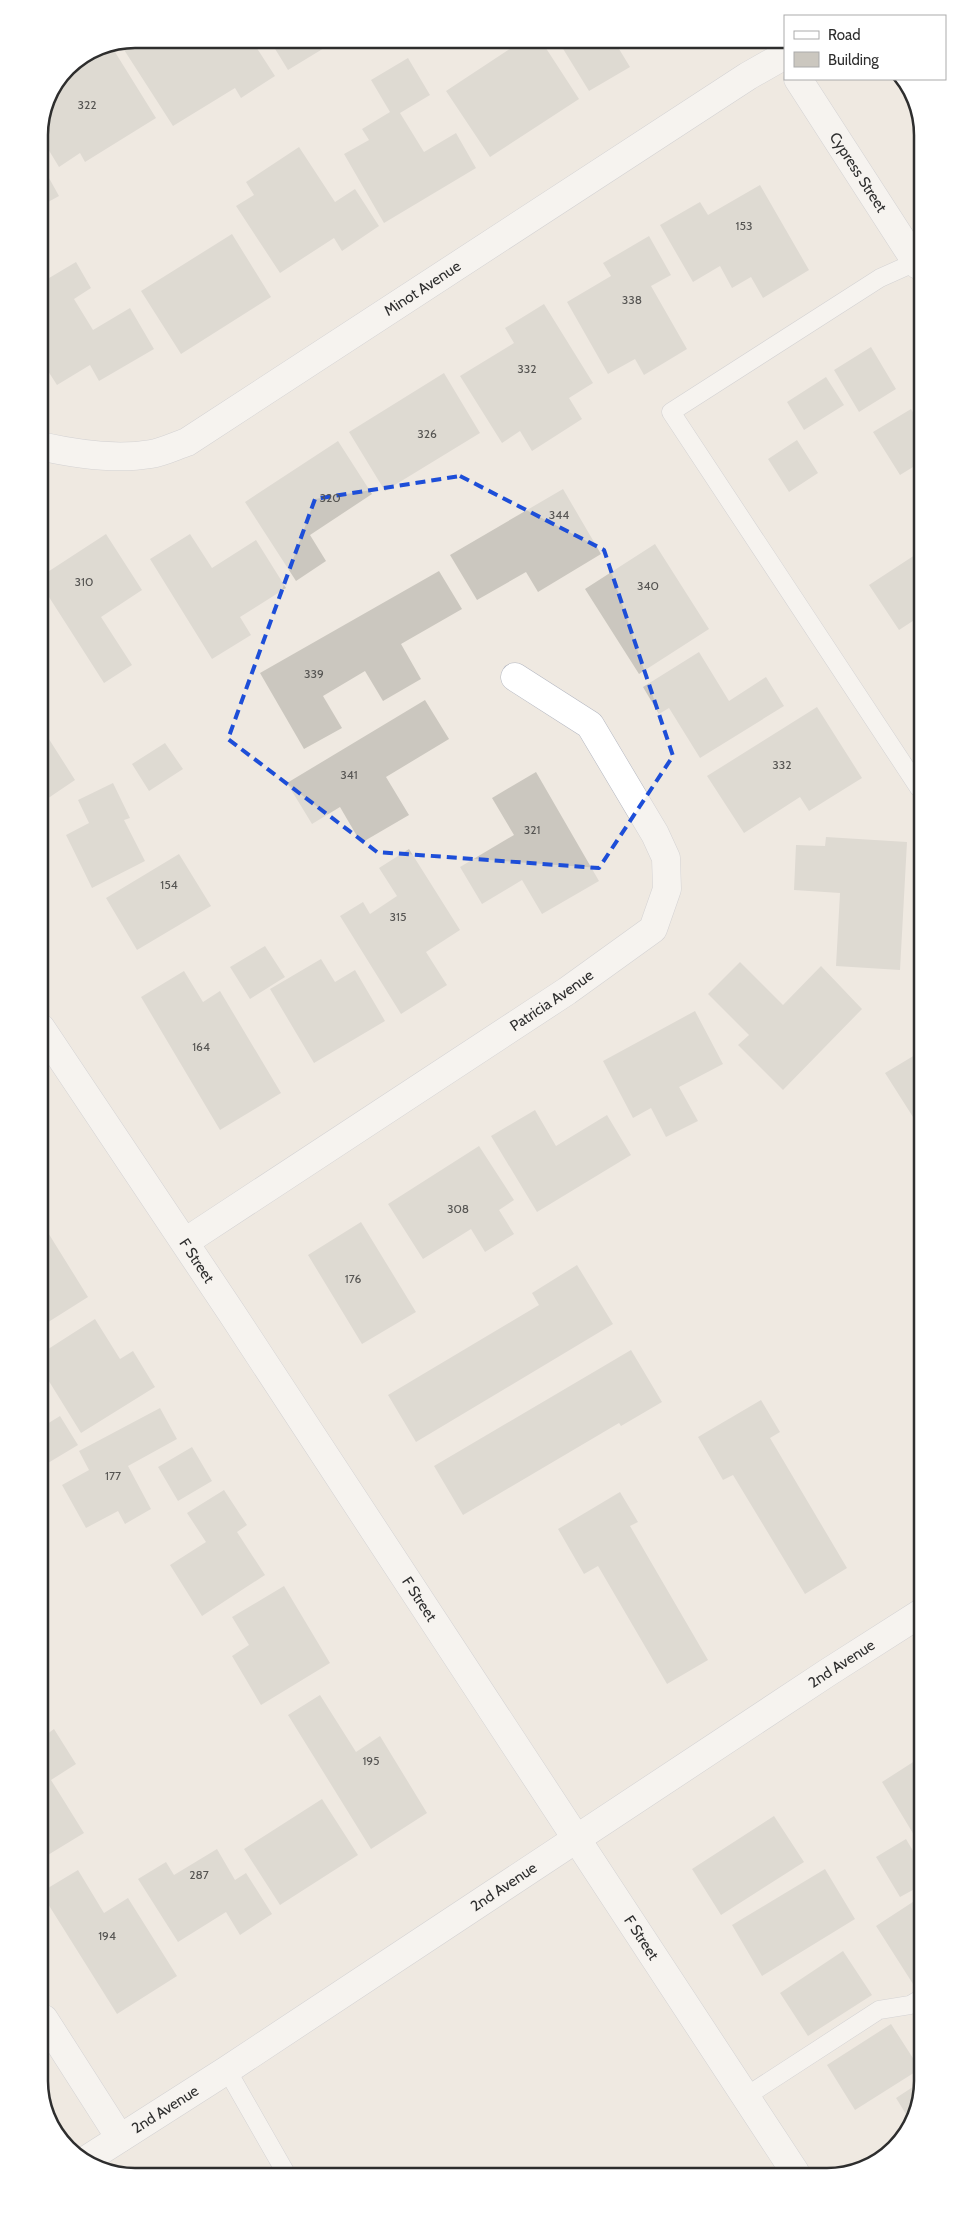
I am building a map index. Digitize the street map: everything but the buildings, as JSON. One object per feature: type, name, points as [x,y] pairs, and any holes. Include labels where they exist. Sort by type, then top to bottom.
[{"type":"street","name":"Minot Avenue","points":[[48,447],[78,453],[114,456],[151,454],[187,442],[732,87],[784,56]]},
{"type":"street","name":"Cypress Street","points":[[799,80],[914,258]]},
{"type":"street","name":"Patricia Avenue","points":[[184,1242],[567,991],[654,929],[666,889],[666,858],[655,834],[590,725],[515,677]]},
{"type":"street","name":"F Street","points":[[48,1038],[184,1242],[791,2168]]},
{"type":"street","name":"2nd Avenue","points":[[92,2156],[227,2070],[576,1838],[914,1618]]},
{"type":"street","points":[[48,2025],[120,2138]]},
{"type":"lane","points":[[914,264],[880,278],[671,412],[914,780]]},
{"type":"lane","points":[[745,2097],[879,2010],[914,2003]]},
{"type":"lane","points":[[227,2070],[283,2167]]},
{"type":"highlighted area","points":[[460,476],[604,550],[673,756],[599,868],[377,852],[228,739],[315,499]]}]
